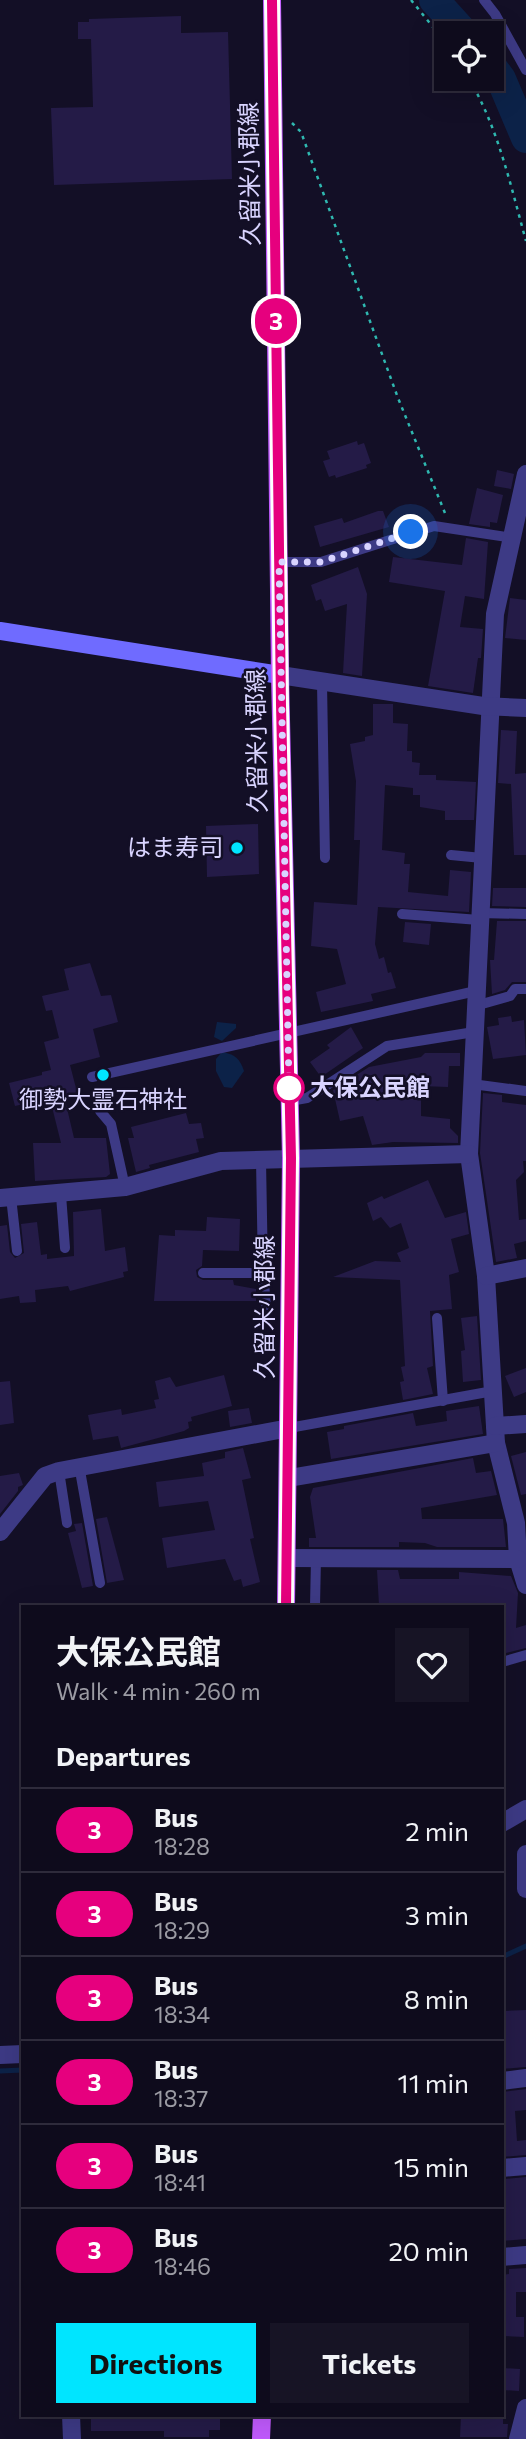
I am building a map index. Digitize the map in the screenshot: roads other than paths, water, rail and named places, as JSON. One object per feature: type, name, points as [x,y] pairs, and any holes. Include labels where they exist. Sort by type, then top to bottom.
[{"type":"main road","name":"久留米小郡線","points":[[272,0],[280,675],[291,1158],[286,1605]]},
{"type":"main road","points":[[261,2439],[262,2417]]},
{"type":"street","points":[[526,474],[495,614],[469,1154],[486,1276],[495,1435],[516,1524],[518,1559],[526,1585]]},
{"type":"street","points":[[0,631],[322,683],[491,707],[526,708]]},
{"type":"street","points":[[6,1198],[125,1187],[221,1161],[469,1154]]},
{"type":"street","points":[[486,1276],[526,1268]]},
{"type":"street","points":[[289,1478],[495,1435],[526,1424]]},
{"type":"street","points":[[0,1532],[46,1476],[79,1465],[289,1427]]},
{"type":"street","points":[[288,1558],[518,1559]]},
{"type":"street","points":[[504,1822],[526,1809]]},
{"type":"street","points":[[526,1854],[526,1885]]},
{"type":"street","points":[[0,2055],[21,2054]]},
{"type":"street","points":[[504,2081],[526,2078]]},
{"type":"street","points":[[504,2168],[526,2166]]},
{"type":"street","points":[[504,2257],[526,2255]]},
{"type":"street","points":[[519,2439],[526,2408]]},
{"type":"street","points":[[71,2417],[72,2439]]},
{"type":"lane","points":[[484,0],[495,14],[526,70]]},
{"type":"lane","points":[[279,562],[321,562],[434,526],[513,538]]},
{"type":"lane","points":[[322,683],[325,858]]},
{"type":"lane","points":[[451,855],[482,858]]},
{"type":"lane","points":[[402,914],[526,914]]},
{"type":"lane","points":[[92,1077],[288,1034],[476,999],[510,996],[515,989],[526,989]]},
{"type":"lane","points":[[290,1101],[307,1098],[387,1046],[474,1032]]},
{"type":"lane","points":[[472,1084],[526,1091]]},
{"type":"lane","points":[[100,1111],[111,1124],[125,1187]]},
{"type":"lane","points":[[261,1160],[266,1305]]},
{"type":"lane","points":[[61,1195],[65,1248]]},
{"type":"lane","points":[[6,1198],[17,1251]]},
{"type":"lane","points":[[203,1273],[263,1273]]},
{"type":"lane","points":[[437,1318],[443,1401]]},
{"type":"lane","points":[[289,1427],[493,1391]]},
{"type":"lane","points":[[79,1465],[100,1584]]},
{"type":"lane","points":[[60,1471],[67,1523]]},
{"type":"lane","points":[[315,1605],[316,1558]]},
{"type":"lane","points":[[504,1661],[526,1655]]},
{"type":"water","points":[[217,1022],[236,1024],[236,1028],[222,1041],[214,1037]]},
{"type":"water","points":[[222,1052],[236,1058],[244,1071],[232,1088],[224,1087],[216,1071],[216,1059]]},
{"type":"waterway","points":[[434,0],[453,21]]},
{"type":"waterway","points":[[504,86],[526,138]]},
{"type":"waterway","points":[[504,1956],[526,1946]]},
{"type":"waterway","points":[[0,2071],[21,2070]]},
{"type":"place","name":"はま寿司","points":[[237,848]]},
{"type":"place","name":"御勢大霊石神社","points":[[103,1075]]},
{"type":"place","name":"大保公民館","points":[[289,1088]]}]
